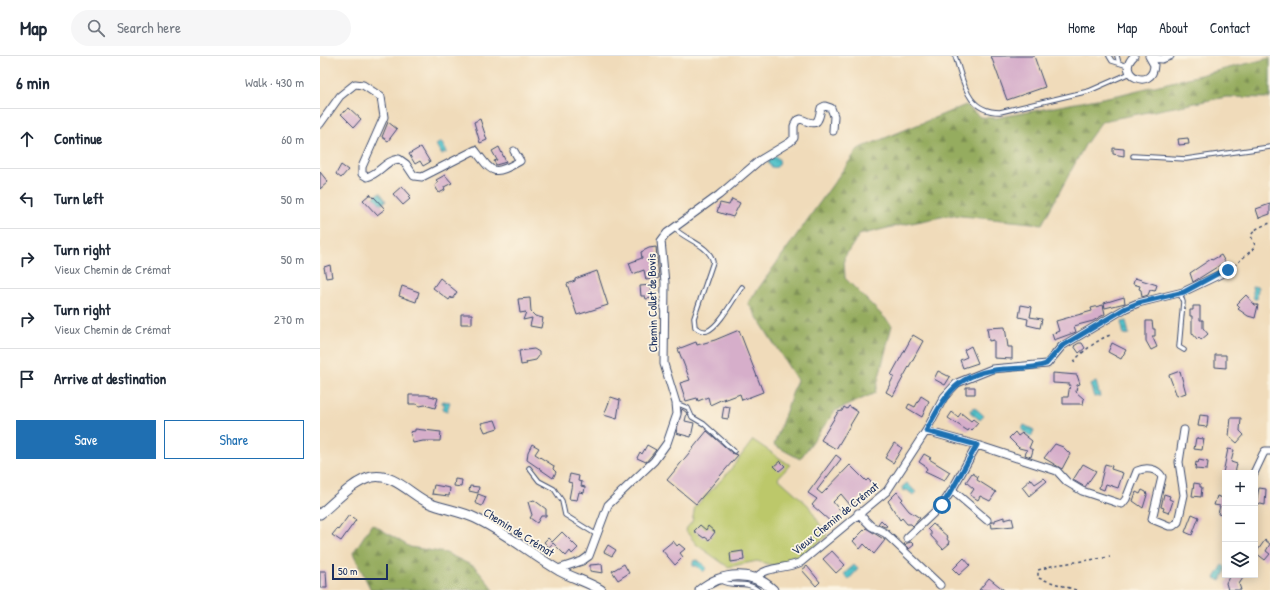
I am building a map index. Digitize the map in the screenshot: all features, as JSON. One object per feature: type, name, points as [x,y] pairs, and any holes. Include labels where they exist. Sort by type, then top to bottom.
[{"type":"street","points":[[1134,56],[1129,70],[1136,78],[1144,79],[1150,75],[1162,59],[1170,56]]},
{"type":"street","points":[[1154,68],[1150,57],[1162,59]]},
{"type":"street","points":[[320,124],[340,96],[355,84],[363,85],[381,97],[384,117],[362,167],[362,174],[367,177],[380,172],[386,164],[393,160],[399,159],[414,176],[422,177],[475,150],[488,168],[493,171],[503,170],[520,161],[514,151]]},
{"type":"street","name":"Chemin Collet de Bovis","points":[[558,569],[587,559],[591,553],[605,510],[610,501],[654,461],[667,443],[677,414],[676,403],[664,364],[665,283],[661,241],[667,233],[719,195],[760,160],[790,142],[794,138],[794,126],[796,121],[801,119],[812,124],[817,122],[821,108],[825,106],[831,108],[834,116],[833,131]]},
{"type":"street","name":"Vieux Chemin de Crémat","points":[[756,578],[770,570],[791,566],[800,562],[858,513],[887,491],[926,431],[944,397],[957,383],[992,369],[1046,364],[1062,346],[1126,308],[1138,303],[1180,293],[1226,269],[1228,270]]},
{"type":"street","points":[[926,431],[977,445],[1057,471],[1067,482],[1082,491],[1118,504],[1122,504],[1126,499],[1137,471],[1142,469],[1156,470],[1162,477],[1152,519],[1157,522],[1173,526],[1178,522],[1184,495],[1179,462],[1184,430]]},
{"type":"street","points":[[907,538],[938,509],[952,490],[977,445]]},
{"type":"street","points":[[1255,470],[1265,451],[1270,451]]},
{"type":"street","name":"Chemin de Crémat","points":[[320,514],[356,485],[371,477],[382,477],[396,481],[428,502],[473,517],[496,530],[538,558],[601,590]]},
{"type":"street","points":[[952,490],[987,520]]},
{"type":"street","points":[[858,513],[871,526],[885,534],[940,585]]},
{"type":"street","points":[[700,590],[719,579],[742,576],[756,578],[766,583],[773,590]]},
{"type":"lane","points":[[955,56],[970,98],[976,105],[990,112],[1000,112],[1089,91],[1129,70],[1119,63],[1112,61],[1109,56]]},
{"type":"lane","points":[[1117,56],[1119,63]]},
{"type":"lane","points":[[1133,156],[1186,159],[1270,147]]},
{"type":"lane","points":[[674,228],[679,234],[704,248],[712,256],[713,262],[694,318],[695,327],[701,331],[707,331],[717,324],[742,287]]},
{"type":"lane","points":[[1180,293],[1183,302],[1179,347],[1184,350]]},
{"type":"lane","points":[[676,403],[688,408],[692,417],[704,424],[734,450]]},
{"type":"lane","points":[[529,468],[539,481],[554,489],[562,501],[566,515],[597,535]]},
{"type":"lane","points":[[719,579],[726,584],[747,585],[758,590]]},
{"type":"path","points":[[1228,270],[1254,248],[1255,245],[1251,236],[1252,233],[1262,226],[1270,223]]},
{"type":"path","points":[[1074,362],[1090,347],[1106,336],[1112,334]]},
{"type":"path","points":[[1076,590],[1038,578],[1038,570],[1055,565],[1110,557]]},
{"type":"green space","points":[[1270,58],[1270,98],[1226,97],[1102,121],[1085,145],[1042,224],[951,215],[859,235],[844,258],[845,278],[892,325],[875,393],[835,411],[800,459],[774,445],[797,380],[748,303],[858,149],[966,105],[980,117],[996,118],[1118,95]]},
{"type":"green space","points":[[753,440],[790,465],[778,478],[808,505],[827,536],[800,558],[790,562],[775,566],[757,561],[728,567],[697,545],[685,530],[692,522],[695,507],[727,474]]},
{"type":"green space","points":[[372,524],[410,547],[446,553],[475,567],[494,590],[371,590],[353,553]]},
{"type":"water","points":[[441,142],[447,152],[442,155],[436,145]]},
{"type":"water","points":[[774,156],[778,158],[780,162],[778,166],[774,168],[770,166],[768,162],[770,158]]},
{"type":"water","points":[[380,192],[386,201],[381,205],[374,197]]},
{"type":"water","points":[[1252,286],[1258,287],[1257,299],[1254,299]]},
{"type":"water","points":[[1126,321],[1129,334],[1124,335],[1121,322]]},
{"type":"water","points":[[1096,382],[1100,396],[1094,397],[1090,384]]},
{"type":"water","points":[[442,401],[450,402],[447,411],[442,409],[445,405]]},
{"type":"water","points":[[974,407],[984,416],[980,420],[970,412]]},
{"type":"water","points":[[1024,425],[1034,430],[1031,437],[1022,430]]},
{"type":"water","points":[[907,483],[916,492],[913,495],[907,490],[903,491],[902,487]]},
{"type":"water","points":[[698,560],[707,568],[703,572],[697,566],[693,566],[693,561]]},
{"type":"water","points":[[854,565],[858,569],[849,579],[844,574]]},
{"type":"water","points":[[1222,567],[1222,577],[1220,581],[1215,578]]},
{"type":"building","points":[[991,56],[1034,56],[1045,87],[1007,100]]},
{"type":"building","points":[[349,108],[361,119],[354,127],[341,114]]},
{"type":"building","points":[[480,119],[487,140],[480,143],[474,122]]},
{"type":"building","points":[[388,122],[397,129],[388,141],[382,137]]},
{"type":"building","points":[[1188,138],[1189,144],[1179,145],[1178,139]]},
{"type":"building","points":[[421,147],[430,162],[423,166],[420,161],[415,164],[409,154]]},
{"type":"building","points":[[499,147],[506,162],[496,165],[494,161],[497,160],[492,151]]},
{"type":"building","points":[[1113,148],[1124,149],[1124,156],[1113,154]]},
{"type":"building","points":[[341,165],[348,170],[341,178],[336,174]]},
{"type":"building","points":[[320,172],[328,182],[320,189]]},
{"type":"building","points":[[445,175],[452,183],[444,187],[445,190],[439,193],[435,186],[438,182],[436,180]]},
{"type":"building","points":[[402,186],[410,195],[408,197],[410,199],[403,205],[393,194]]},
{"type":"building","points":[[370,194],[385,209],[377,215],[363,200]]},
{"type":"building","points":[[732,199],[740,203],[733,217],[717,212],[720,203],[729,205]]},
{"type":"building","points":[[1270,204],[1270,214],[1259,218],[1256,209]]},
{"type":"building","points":[[656,247],[659,278],[646,280],[644,270],[633,274],[629,263],[642,258],[641,252],[649,248]]},
{"type":"building","points":[[1221,255],[1225,262],[1193,282],[1190,273],[1211,259],[1212,260]]},
{"type":"building","points":[[330,265],[332,277],[326,278],[324,267]]},
{"type":"building","points":[[597,271],[608,305],[577,315],[567,284],[575,281],[575,279]]},
{"type":"building","points":[[440,278],[457,292],[452,299],[451,297],[449,300],[433,288]]},
{"type":"building","points":[[1135,278],[1157,285],[1155,291],[1150,290],[1148,295],[1142,297],[1141,290],[1139,289],[1140,286],[1133,284]]},
{"type":"building","points":[[651,285],[652,298],[646,299],[645,296],[641,296],[640,286]]},
{"type":"building","points":[[402,286],[419,292],[416,302],[399,296]]},
{"type":"building","points":[[1246,295],[1255,305],[1258,305],[1255,318],[1248,316],[1238,309],[1240,307],[1237,304]]},
{"type":"building","points":[[1124,297],[1125,303],[1105,308],[1104,303]]},
{"type":"building","points":[[530,298],[531,312],[535,316],[543,318],[541,328],[530,326],[532,318],[523,320],[526,312],[520,313],[518,299]]},
{"type":"building","points":[[1021,305],[1032,307],[1030,317],[1042,319],[1040,328],[1027,325],[1028,319],[1019,317]]},
{"type":"building","points":[[1103,305],[1105,314],[1093,321],[1074,326],[1076,332],[1054,340],[1052,334],[1059,331],[1056,321],[1092,311],[1091,308]]},
{"type":"building","points":[[1193,306],[1200,306],[1200,320],[1203,320],[1203,328],[1208,334],[1201,340],[1199,337],[1197,339],[1192,333],[1192,316],[1190,316],[1190,310],[1193,310]]},
{"type":"building","points":[[461,314],[472,314],[472,324],[461,324]]},
{"type":"building","points":[[1146,321],[1152,321],[1153,329],[1155,329],[1155,336],[1152,336],[1157,347],[1151,350],[1146,341]]},
{"type":"building","points":[[1005,327],[1008,347],[1012,347],[1012,359],[994,358],[994,340],[989,341],[987,328]]},
{"type":"building","points":[[739,330],[763,392],[742,400],[740,394],[724,400],[725,398],[710,405],[708,397],[698,401],[697,398],[686,401],[680,383],[690,380],[678,349],[696,342],[697,345],[715,340]]},
{"type":"building","points":[[913,335],[923,341],[893,396],[886,392],[894,376],[891,375]]},
{"type":"building","points":[[1082,343],[1085,348],[1079,353],[1074,346]]},
{"type":"building","points":[[1112,343],[1126,350],[1121,359],[1108,352]]},
{"type":"building","points":[[971,346],[978,363],[963,368],[960,360],[967,357],[964,350]]},
{"type":"building","points":[[534,349],[539,352],[539,356],[536,360],[526,362],[527,364],[521,365],[519,351]]},
{"type":"building","points":[[1215,355],[1226,355],[1226,368],[1215,367]]},
{"type":"building","points":[[938,371],[950,377],[945,385],[934,379]]},
{"type":"building","points":[[1180,371],[1186,393],[1177,396],[1169,375]]},
{"type":"building","points":[[1053,373],[1077,375],[1080,384],[1077,385],[1076,392],[1084,399],[1083,404],[1063,404],[1063,397],[1068,397],[1070,384],[1053,383]]},
{"type":"building","points":[[966,387],[975,387],[975,394],[966,394]]},
{"type":"building","points":[[409,395],[426,395],[438,398],[435,408],[425,405],[420,406],[416,404],[409,404]]},
{"type":"building","points":[[921,396],[929,401],[922,417],[907,408],[909,404],[915,407]]},
{"type":"building","points":[[611,397],[620,400],[617,419],[604,415]]},
{"type":"building","points":[[724,406],[730,407],[728,419],[722,418]]},
{"type":"building","points":[[849,406],[858,412],[836,449],[821,440],[838,412],[842,411],[844,407],[847,409]]},
{"type":"building","points":[[682,409],[687,413],[685,421],[694,423],[691,437],[676,433]]},
{"type":"building","points":[[952,412],[958,417],[961,413],[971,421],[973,419],[978,423],[972,430],[970,428],[968,431],[948,418]]},
{"type":"building","points":[[1200,415],[1208,416],[1207,427],[1198,426]]},
{"type":"building","points":[[1231,418],[1241,418],[1240,431],[1244,435],[1237,443],[1229,436]]},
{"type":"building","points":[[495,420],[498,428],[485,432],[481,423]]},
{"type":"building","points":[[415,429],[441,432],[440,441],[423,441],[413,443],[410,432],[415,431]]},
{"type":"building","points":[[707,431],[732,453],[738,455],[696,504],[667,480]]},
{"type":"building","points":[[1015,432],[1018,436],[1022,433],[1032,441],[1029,448],[1033,450],[1031,457],[1025,455],[1027,450],[1019,448],[1009,438]]},
{"type":"building","points":[[1196,438],[1204,439],[1202,450],[1194,449]]},
{"type":"building","points":[[894,443],[902,448],[893,463],[885,458]]},
{"type":"building","points":[[532,444],[539,448],[535,454],[554,466],[553,469],[556,472],[553,478],[527,460],[528,452]]},
{"type":"building","points":[[1055,444],[1063,447],[1070,454],[1062,469],[1044,458]]},
{"type":"building","points":[[647,445],[656,450],[646,462],[637,458],[640,452],[642,454]]},
{"type":"building","points":[[1228,449],[1234,450],[1231,462],[1237,464],[1236,470],[1224,470]]},
{"type":"building","points":[[924,454],[931,458],[929,459],[950,472],[944,481],[925,472],[927,469],[919,462]]},
{"type":"building","points":[[836,455],[841,459],[817,490],[822,494],[850,465],[866,481],[868,479],[874,485],[851,506],[841,494],[833,502],[842,513],[832,523],[812,505],[817,499],[808,493]]},
{"type":"building","points":[[1199,460],[1208,462],[1207,470],[1195,469],[1196,462],[1198,463]]},
{"type":"building","points":[[780,461],[785,466],[779,471],[774,466]]},
{"type":"building","points":[[1083,464],[1096,471],[1085,487],[1073,480]]},
{"type":"building","points":[[1105,464],[1112,466],[1111,469],[1123,473],[1118,488],[1106,484],[1104,490],[1099,488]]},
{"type":"building","points":[[972,473],[978,477],[977,480],[996,492],[990,501],[980,496],[978,500],[970,495],[974,489],[966,482]]},
{"type":"building","points":[[570,474],[579,476],[578,481],[582,482],[581,486],[585,487],[584,493],[579,492],[577,500],[569,499],[572,483],[568,482]]},
{"type":"building","points":[[1044,478],[1047,481],[1029,496],[1022,487],[1031,479],[1035,484]]},
{"type":"building","points":[[455,479],[462,480],[461,487],[454,486]]},
{"type":"building","points":[[1194,483],[1200,484],[1200,487],[1202,487],[1201,497],[1192,496]]},
{"type":"building","points":[[434,485],[450,488],[449,496],[432,494]]},
{"type":"building","points":[[470,486],[479,487],[478,493],[469,491]]},
{"type":"building","points":[[1259,488],[1266,489],[1265,505],[1258,503]]},
{"type":"building","points":[[1142,490],[1146,492],[1147,495],[1143,508],[1133,501],[1136,492],[1140,494]]},
{"type":"building","points":[[897,492],[903,499],[901,501],[909,511],[920,518],[913,526],[911,524],[907,524],[902,518],[900,520],[888,501]]},
{"type":"building","points":[[478,494],[486,497],[482,506],[475,503]]},
{"type":"building","points":[[1164,494],[1170,496],[1169,499],[1173,501],[1169,513],[1163,511],[1164,508],[1161,507]]},
{"type":"building","points":[[1217,496],[1222,498],[1222,515],[1218,514],[1220,506],[1214,505]]},
{"type":"building","points":[[534,500],[546,509],[546,516],[541,516],[537,523],[530,518],[532,515],[528,502]]},
{"type":"building","points":[[1192,514],[1199,517],[1192,535],[1185,532]]},
{"type":"building","points":[[349,515],[356,520],[341,541],[332,535],[337,529],[338,530]]},
{"type":"building","points":[[1004,517],[1004,520],[1012,518],[1014,526],[992,528],[991,522],[995,522],[995,520]]},
{"type":"building","points":[[881,520],[887,526],[885,527],[878,524]]},
{"type":"building","points":[[933,524],[948,537],[947,539],[950,543],[943,549],[931,536],[931,532],[928,529]]},
{"type":"building","points":[[700,525],[706,530],[708,526],[715,532],[709,540],[694,531]]},
{"type":"building","points":[[866,528],[885,540],[874,554],[864,544],[860,549],[853,541]]},
{"type":"building","points":[[562,532],[578,548],[572,554],[570,551],[566,556],[553,543],[549,547],[544,542],[548,538],[552,542]]},
{"type":"building","points":[[1265,540],[1270,544],[1266,551],[1270,554],[1265,560],[1258,555],[1258,550]]},
{"type":"building","points":[[673,541],[677,546],[679,544],[685,549],[680,553],[683,557],[675,565],[662,550]]},
{"type":"building","points":[[911,542],[914,545],[909,549],[904,544]]},
{"type":"building","points":[[608,545],[616,550],[612,556],[604,552]]},
{"type":"building","points":[[743,551],[744,560],[731,562],[730,553]]},
{"type":"building","points":[[832,551],[845,565],[836,573],[823,559]]},
{"type":"building","points":[[964,558],[970,565],[959,575],[953,569]]},
{"type":"building","points":[[602,564],[603,573],[590,571],[590,565]]},
{"type":"building","points":[[624,564],[629,573],[618,580],[612,571]]},
{"type":"building","points":[[807,566],[820,582],[816,586],[802,570]]},
{"type":"building","points":[[320,571],[326,571],[327,588],[320,588]]},
{"type":"building","points":[[989,578],[1004,590],[979,590]]},
{"type":"building","points":[[1228,578],[1243,578],[1239,584],[1241,590],[1228,590],[1226,583]]},
{"type":"route","points":[[942,505],[977,445],[926,431],[944,397],[957,383],[992,369],[1046,364],[1062,346],[1126,308],[1138,303],[1184,292],[1226,269],[1228,270]]}]
